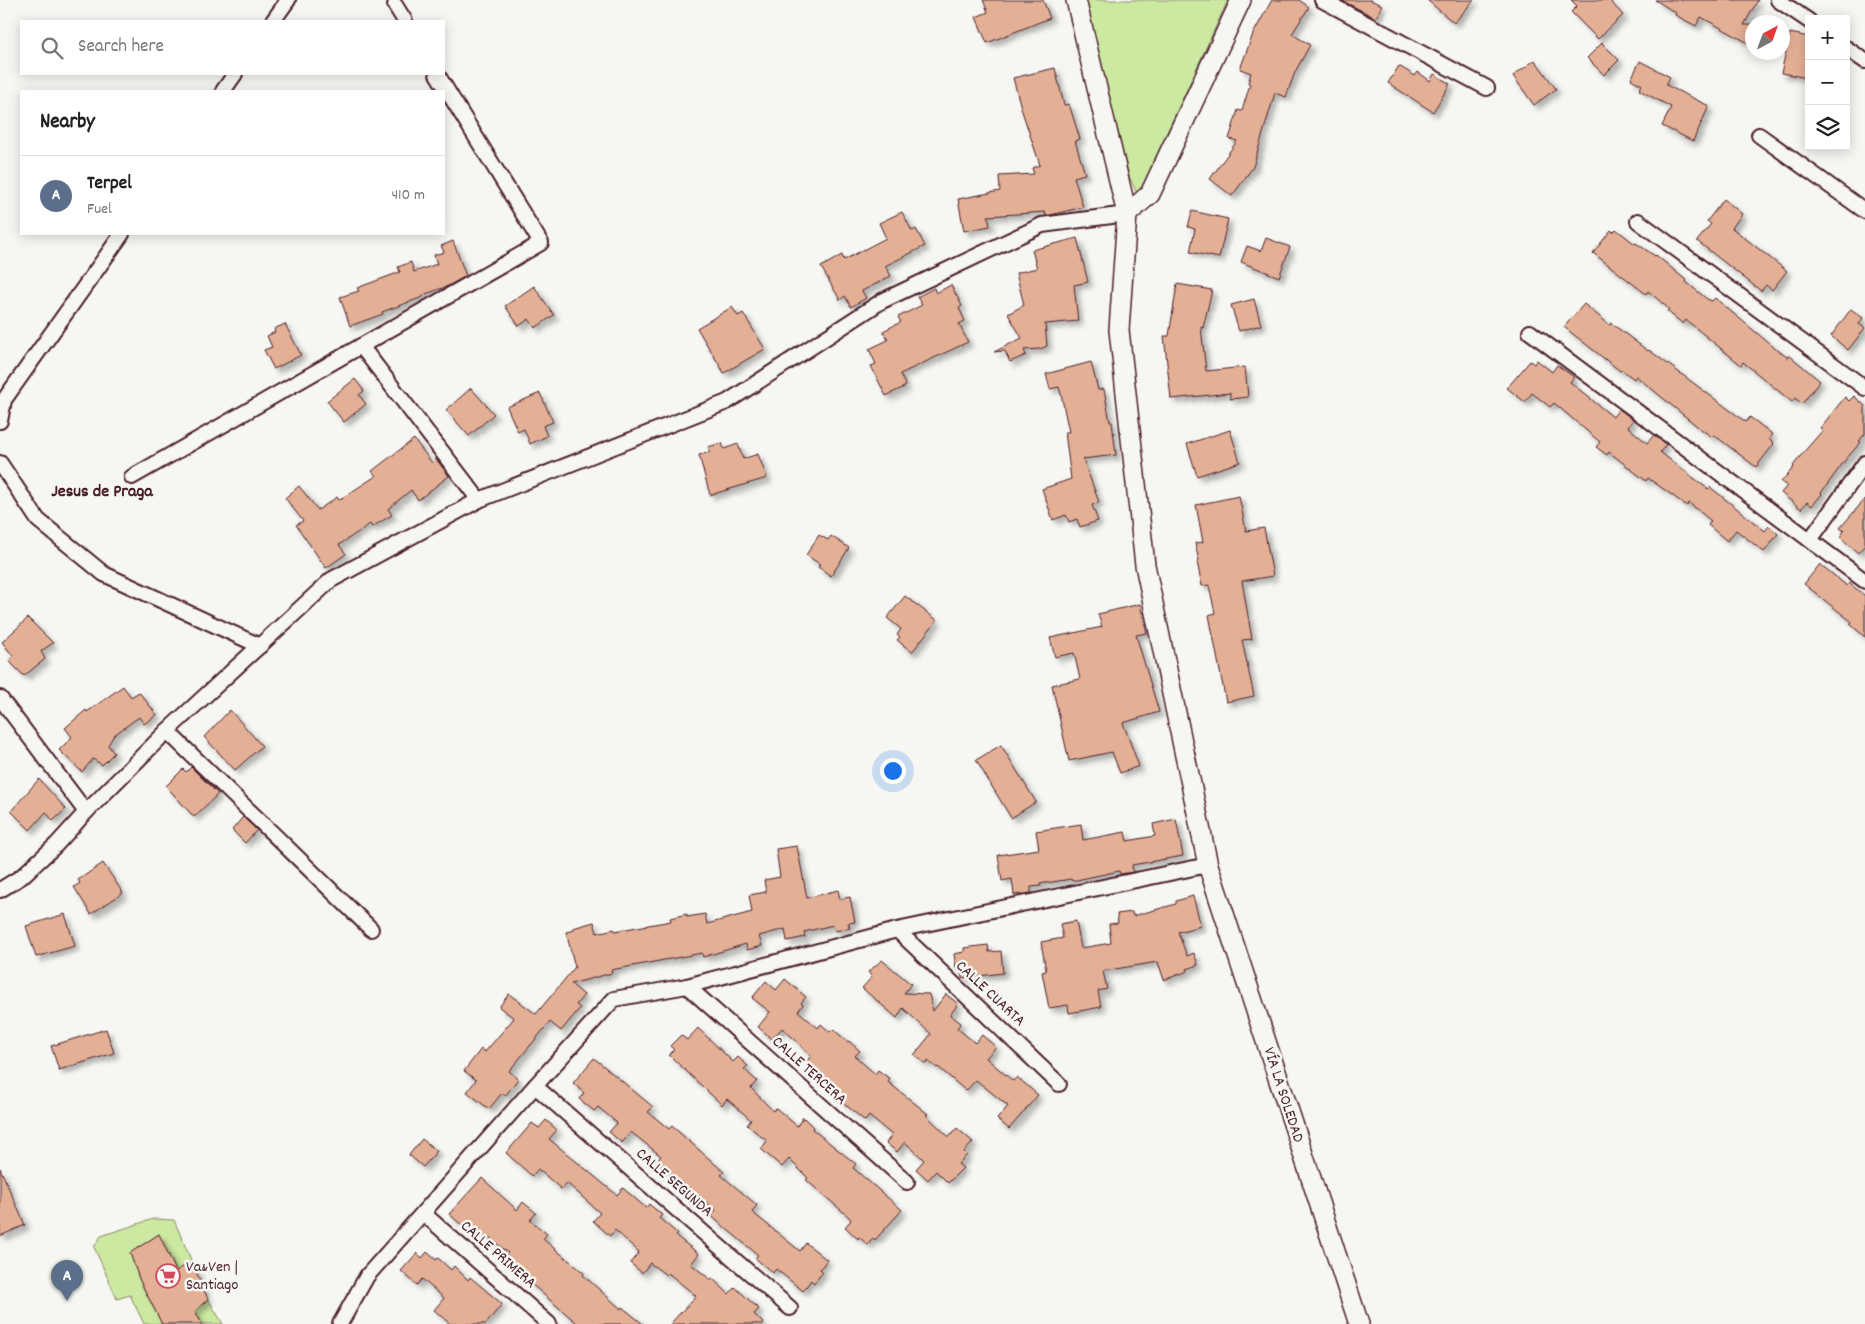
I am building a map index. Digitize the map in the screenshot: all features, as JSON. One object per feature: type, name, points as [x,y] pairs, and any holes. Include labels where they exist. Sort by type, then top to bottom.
[{"type":"street","points":[[274,20],[288,0]]},
{"type":"street","name":"VÍA LA SOLEDAD","points":[[1076,0],[1127,214],[1119,330],[1145,565],[1208,865],[1359,1324]]},
{"type":"street","points":[[0,890],[21,877],[49,852],[167,731],[331,580],[479,500],[727,402],[882,301],[1042,225],[1127,214],[1150,194],[1241,0]]},
{"type":"street","points":[[1322,0],[1487,88]]},
{"type":"street","points":[[1778,0],[1805,19]]},
{"type":"street","points":[[395,5],[404,20]]},
{"type":"street","points":[[1850,51],[1865,61]]},
{"type":"street","points":[[224,90],[234,75]]},
{"type":"street","points":[[132,477],[541,243],[438,75]]},
{"type":"street","points":[[1759,135],[1865,211]]},
{"type":"street","points":[[1638,221],[1865,388]]},
{"type":"street","points":[[0,420],[4,400],[121,235]]},
{"type":"street","points":[[1530,332],[1865,581]]},
{"type":"street","points":[[361,346],[479,500]]},
{"type":"street","points":[[0,463],[38,520],[104,574],[260,646]]},
{"type":"street","points":[[1810,540],[1865,463]]},
{"type":"street","points":[[0,698],[86,812]]},
{"type":"street","points":[[167,731],[371,929]]},
{"type":"street","points":[[340,1324],[367,1276],[614,999],[687,986],[896,930],[1208,865]]},
{"type":"street","name":"CALLE CUARTA","points":[[896,930],[1059,1084]]},
{"type":"street","name":"CALLE TERCERA","points":[[687,986],[907,1182]]},
{"type":"street","name":"CALLE SEGUNDA","points":[[535,1086],[790,1308]]},
{"type":"street","name":"CALLE PRIMERA","points":[[423,1213],[549,1324]]},
{"type":"green space","points":[[1084,0],[1228,0],[1138,196],[1129,176]]},
{"type":"green space","points":[[153,1219],[174,1220],[192,1262],[176,1271],[159,1234],[130,1253],[140,1281],[162,1324],[144,1324],[130,1295],[117,1299],[94,1247],[101,1236]]},
{"type":"green space","points":[[208,1299],[223,1324],[202,1324],[195,1311]]},
{"type":"building","points":[[983,0],[1043,0],[1050,18],[987,43],[976,17],[988,12]]},
{"type":"building","points":[[1272,0],[1299,0],[1309,7],[1292,34],[1310,45],[1295,72],[1286,97],[1275,93],[1253,167],[1232,196],[1210,179],[1237,141],[1229,139],[1238,110],[1242,111],[1250,84],[1248,83],[1251,73],[1240,69],[1253,34]]},
{"type":"building","points":[[1341,0],[1370,0],[1382,5],[1376,18]]},
{"type":"building","points":[[1427,0],[1474,0],[1454,23]]},
{"type":"building","points":[[1571,0],[1609,0],[1623,15],[1598,39],[1571,12],[1577,6]]},
{"type":"building","points":[[1655,0],[1758,0],[1750,15],[1745,15],[1745,41],[1701,17],[1696,26],[1675,15],[1676,13]]},
{"type":"building","points":[[1790,33],[1805,36],[1805,78],[1781,73],[1784,60],[1790,60]]},
{"type":"building","points":[[1602,43],[1619,60],[1604,75],[1587,58]]},
{"type":"building","points":[[1535,60],[1556,89],[1534,105],[1513,76]]},
{"type":"building","points":[[1640,61],[1670,77],[1666,85],[1709,106],[1693,141],[1662,126],[1671,107],[1639,90],[1642,85],[1631,79]]},
{"type":"building","points":[[1399,66],[1415,76],[1418,72],[1430,81],[1434,74],[1450,84],[1433,112],[1388,83]]},
{"type":"building","points":[[1055,68],[1064,105],[1069,104],[1080,139],[1075,141],[1085,174],[1074,177],[1083,207],[1046,216],[1045,212],[988,216],[990,226],[964,231],[958,199],[1000,191],[999,176],[1034,174],[1032,168],[1040,165],[1013,78]]},
{"type":"building","points":[[1724,199],[1742,214],[1732,228],[1787,271],[1772,290],[1766,285],[1761,291],[1697,241],[1711,224],[1707,221]]},
{"type":"building","points":[[1192,211],[1228,219],[1219,258],[1190,252],[1195,229],[1188,227]]},
{"type":"building","points":[[902,212],[912,231],[916,229],[925,246],[885,266],[891,276],[862,291],[866,298],[851,307],[845,296],[840,300],[821,267],[842,255],[844,260],[886,238],[879,223]]},
{"type":"building","points":[[1616,229],[1635,244],[1656,255],[1707,299],[1712,301],[1715,298],[1770,344],[1788,358],[1789,355],[1820,381],[1802,404],[1795,398],[1792,402],[1743,362],[1741,365],[1686,320],[1683,324],[1667,311],[1669,309],[1648,291],[1646,294],[1593,253],[1611,230],[1613,232]]},
{"type":"building","points":[[1077,238],[1088,282],[1074,285],[1078,321],[1045,324],[1047,346],[1040,349],[1024,350],[1026,355],[1010,362],[1005,351],[994,352],[1022,338],[1008,314],[1024,305],[1016,273],[1037,268],[1032,250]]},
{"type":"building","points":[[1266,238],[1290,247],[1279,277],[1241,262],[1247,246],[1261,251]]},
{"type":"building","points":[[453,241],[466,276],[448,286],[423,295],[423,297],[350,326],[340,297],[359,291],[357,288],[400,272],[398,267],[411,262],[414,272],[437,264],[434,255],[444,252],[441,246]]},
{"type":"building","points":[[1177,284],[1212,290],[1203,328],[1201,327],[1206,371],[1245,367],[1248,397],[1230,399],[1230,393],[1171,399],[1164,336],[1169,336]]},
{"type":"building","points":[[951,285],[962,306],[959,308],[965,321],[959,324],[968,342],[900,374],[906,386],[886,396],[871,366],[876,364],[869,349],[888,340],[883,331],[901,322],[898,317],[922,305],[917,297],[934,288],[936,293]]},
{"type":"building","points":[[534,286],[554,315],[535,328],[529,319],[519,326],[505,306]]},
{"type":"building","points":[[1254,299],[1261,325],[1239,331],[1231,305]]},
{"type":"building","points":[[1584,304],[1610,325],[1611,323],[1649,350],[1746,422],[1750,417],[1772,434],[1769,439],[1774,444],[1756,467],[1714,435],[1712,437],[1698,427],[1636,376],[1634,379],[1622,370],[1620,371],[1564,327]]},
{"type":"building","points":[[732,307],[738,316],[743,313],[765,349],[724,373],[697,328]]},
{"type":"building","points":[[1851,309],[1863,318],[1859,324],[1865,328],[1848,350],[1831,336]]},
{"type":"building","points":[[285,324],[301,355],[274,369],[264,350],[272,347],[267,336],[275,332],[274,329]]},
{"type":"building","points":[[1537,360],[1552,372],[1557,365],[1574,377],[1570,382],[1613,417],[1619,409],[1634,420],[1628,427],[1647,443],[1654,435],[1666,445],[1660,452],[1708,489],[1710,487],[1765,531],[1769,526],[1778,534],[1764,552],[1736,530],[1727,541],[1708,525],[1711,521],[1689,503],[1687,506],[1648,478],[1646,481],[1609,452],[1607,455],[1596,447],[1600,442],[1554,403],[1550,407],[1532,393],[1525,402],[1507,388],[1530,361],[1534,364]]},
{"type":"building","points":[[1091,362],[1098,390],[1104,389],[1110,422],[1112,422],[1116,455],[1083,459],[1099,502],[1092,505],[1098,521],[1080,527],[1077,519],[1069,522],[1066,515],[1053,520],[1042,489],[1071,479],[1065,432],[1069,432],[1061,394],[1059,387],[1050,389],[1046,374]]},
{"type":"building","points":[[355,379],[364,391],[359,395],[366,404],[344,422],[327,401]]},
{"type":"building","points":[[471,388],[494,414],[469,436],[446,410]]},
{"type":"building","points":[[540,393],[553,422],[543,426],[547,436],[530,444],[524,429],[518,432],[507,407]]},
{"type":"building","points":[[1854,396],[1865,406],[1865,434],[1859,441],[1861,442],[1846,459],[1812,506],[1807,502],[1801,509],[1781,493],[1787,486],[1781,482],[1823,430],[1820,428],[1845,397],[1849,401]]},
{"type":"building","points":[[1230,430],[1240,462],[1197,476],[1187,444]]},
{"type":"building","points":[[414,439],[432,463],[436,459],[449,476],[418,500],[411,490],[388,509],[392,515],[372,527],[370,524],[339,545],[346,554],[326,568],[296,525],[303,521],[285,498],[299,486],[318,510],[337,497],[339,500],[376,476],[372,471]]},
{"type":"building","points":[[722,443],[724,449],[738,444],[743,459],[758,454],[767,478],[710,495],[699,455],[710,452],[708,447]]},
{"type":"building","points":[[1239,496],[1246,531],[1264,528],[1273,576],[1242,581],[1252,639],[1242,640],[1254,696],[1226,702],[1209,615],[1215,613],[1209,585],[1202,586],[1197,562],[1199,561],[1195,543],[1203,542],[1196,505]]},
{"type":"building","points":[[1865,499],[1865,545],[1858,553],[1840,537],[1844,531],[1840,528]]},
{"type":"building","points":[[819,535],[828,540],[831,536],[849,548],[831,576],[818,567],[820,564],[806,555]]},
{"type":"building","points":[[1820,564],[1847,586],[1849,583],[1865,596],[1865,637],[1850,624],[1852,622],[1804,584]]},
{"type":"building","points":[[905,596],[937,620],[912,652],[897,640],[900,637],[897,635],[901,629],[887,618]]},
{"type":"building","points":[[1140,604],[1147,633],[1136,635],[1159,712],[1123,723],[1139,766],[1120,773],[1112,752],[1069,761],[1052,685],[1080,679],[1074,653],[1055,657],[1050,638],[1102,627],[1098,614]]},
{"type":"building","points":[[28,618],[53,643],[41,651],[45,659],[24,676],[9,661],[13,656],[2,642]]},
{"type":"building","points":[[123,686],[131,697],[139,692],[157,715],[144,724],[139,717],[114,735],[108,745],[114,753],[102,765],[93,759],[82,772],[59,750],[72,737],[65,728],[86,710],[87,712]]},
{"type":"building","points":[[230,710],[262,746],[235,770],[204,737]]},
{"type":"building","points":[[1001,745],[1036,802],[1011,818],[976,760]]},
{"type":"building","points":[[191,767],[218,794],[194,817],[166,786],[183,769],[186,772]]},
{"type":"building","points":[[39,779],[66,809],[53,821],[46,812],[30,830],[11,811]]},
{"type":"building","points":[[243,817],[257,830],[245,843],[232,830]]},
{"type":"building","points":[[1176,819],[1183,856],[1132,865],[1133,872],[1120,874],[1119,871],[1072,881],[1071,879],[1040,884],[1041,886],[1031,887],[1031,893],[1014,895],[1012,879],[1002,881],[998,855],[1039,849],[1036,831],[1081,824],[1083,840],[1125,832],[1127,841],[1155,836],[1153,824]]},
{"type":"building","points":[[797,846],[807,898],[838,890],[840,899],[850,897],[855,922],[848,923],[850,928],[835,931],[833,925],[804,932],[805,937],[787,941],[785,929],[759,936],[762,946],[747,950],[746,944],[703,957],[702,953],[611,970],[612,973],[571,984],[584,995],[576,1005],[580,1008],[561,1031],[550,1022],[509,1071],[518,1079],[505,1096],[502,1093],[489,1109],[467,1092],[476,1080],[464,1071],[481,1049],[485,1052],[514,1018],[499,1007],[509,994],[536,1014],[575,967],[566,932],[594,922],[597,933],[614,929],[615,931],[671,921],[670,918],[687,914],[687,917],[705,914],[707,924],[752,912],[749,895],[766,892],[764,880],[780,877],[776,849]]},
{"type":"building","points":[[103,863],[123,893],[91,914],[74,887],[80,883],[78,880]]},
{"type":"building","points":[[1193,896],[1201,926],[1178,932],[1187,956],[1194,953],[1198,965],[1164,980],[1158,962],[1103,971],[1107,989],[1098,991],[1101,1007],[1069,1013],[1068,1005],[1049,1008],[1042,972],[1046,971],[1041,942],[1063,938],[1060,924],[1076,921],[1081,948],[1111,943],[1109,924],[1118,923],[1117,914],[1132,912],[1133,916],[1176,904],[1176,901]]},
{"type":"building","points":[[65,914],[75,946],[36,957],[26,926]]},
{"type":"building","points":[[988,945],[989,952],[1001,951],[1003,973],[962,978],[961,968],[956,969],[954,954],[964,952],[964,948]]},
{"type":"building","points":[[882,960],[911,984],[904,993],[929,994],[933,1011],[946,994],[958,1004],[950,1015],[961,1023],[957,1028],[975,1043],[982,1035],[996,1047],[986,1058],[1013,1081],[1017,1077],[1038,1095],[1009,1129],[997,1119],[1008,1106],[976,1080],[966,1091],[938,1067],[928,1061],[926,1064],[914,1055],[931,1034],[903,1008],[897,1018],[862,988],[872,977],[868,972]]},
{"type":"building","points":[[785,979],[806,997],[798,1011],[818,1028],[821,1024],[830,1032],[833,1029],[849,1041],[860,1051],[855,1056],[875,1074],[878,1070],[890,1079],[888,1082],[928,1114],[926,1115],[949,1137],[957,1128],[973,1142],[964,1152],[967,1155],[958,1164],[963,1168],[948,1183],[936,1171],[928,1180],[916,1169],[924,1160],[905,1142],[897,1152],[886,1143],[892,1135],[869,1116],[865,1121],[840,1100],[843,1096],[806,1062],[811,1056],[782,1028],[772,1039],[758,1027],[770,1012],[752,998],[766,981],[776,990]]},
{"type":"building","points":[[698,1028],[733,1062],[738,1057],[748,1066],[744,1069],[757,1081],[751,1088],[773,1111],[776,1108],[797,1126],[803,1117],[813,1127],[812,1129],[856,1164],[853,1168],[902,1210],[875,1240],[873,1238],[868,1245],[859,1237],[858,1239],[845,1227],[851,1220],[849,1217],[806,1180],[808,1178],[789,1159],[782,1167],[761,1149],[767,1141],[747,1125],[751,1120],[727,1099],[722,1105],[669,1055],[674,1050],[670,1046],[681,1035],[687,1040]]},
{"type":"building","points":[[106,1029],[114,1053],[59,1070],[51,1046]]},
{"type":"building","points":[[594,1058],[653,1107],[648,1112],[669,1129],[672,1126],[724,1172],[721,1175],[757,1205],[752,1212],[800,1251],[806,1243],[827,1260],[820,1269],[823,1272],[814,1283],[811,1280],[803,1291],[776,1269],[773,1273],[755,1258],[758,1255],[711,1216],[716,1210],[656,1162],[661,1156],[631,1132],[622,1143],[609,1132],[617,1123],[598,1107],[594,1111],[579,1099],[584,1093],[573,1083]]},
{"type":"building","points":[[546,1120],[557,1130],[549,1139],[617,1195],[623,1188],[646,1208],[649,1204],[662,1215],[659,1218],[678,1234],[676,1236],[699,1254],[691,1264],[711,1280],[712,1278],[729,1294],[735,1287],[759,1309],[754,1314],[764,1324],[670,1324],[696,1296],[668,1273],[666,1275],[650,1263],[642,1273],[630,1263],[639,1252],[615,1230],[610,1236],[593,1221],[600,1213],[567,1183],[561,1189],[538,1169],[532,1176],[506,1153],[532,1123],[539,1128]]},
{"type":"building","points":[[422,1139],[437,1151],[423,1167],[409,1155]]},
{"type":"building","points":[[0,1168],[25,1225],[0,1236]]},
{"type":"building","points":[[482,1178],[517,1210],[523,1202],[536,1213],[530,1220],[547,1234],[543,1239],[584,1273],[583,1275],[621,1309],[622,1307],[643,1324],[578,1324],[502,1259],[508,1253],[489,1237],[487,1240],[468,1222],[464,1227],[449,1214]]},
{"type":"building","name":"Va&Ven | Santiago","points":[[159,1234],[176,1271],[192,1262],[208,1299],[195,1311],[202,1324],[162,1324],[140,1281],[130,1253]]},
{"type":"building","points":[[427,1252],[436,1260],[438,1258],[451,1270],[454,1266],[468,1280],[470,1277],[502,1304],[486,1324],[450,1324],[434,1310],[444,1298],[422,1279],[417,1285],[401,1271],[417,1253],[422,1258]]},
{"type":"place","name":"Va&Ven | Santiago","points":[[168,1276]]},
{"type":"place","name":"Terpel","points":[[67,1301]]},
{"type":"district","name":"Jesus de Praga","points":[[102,492]]}]
